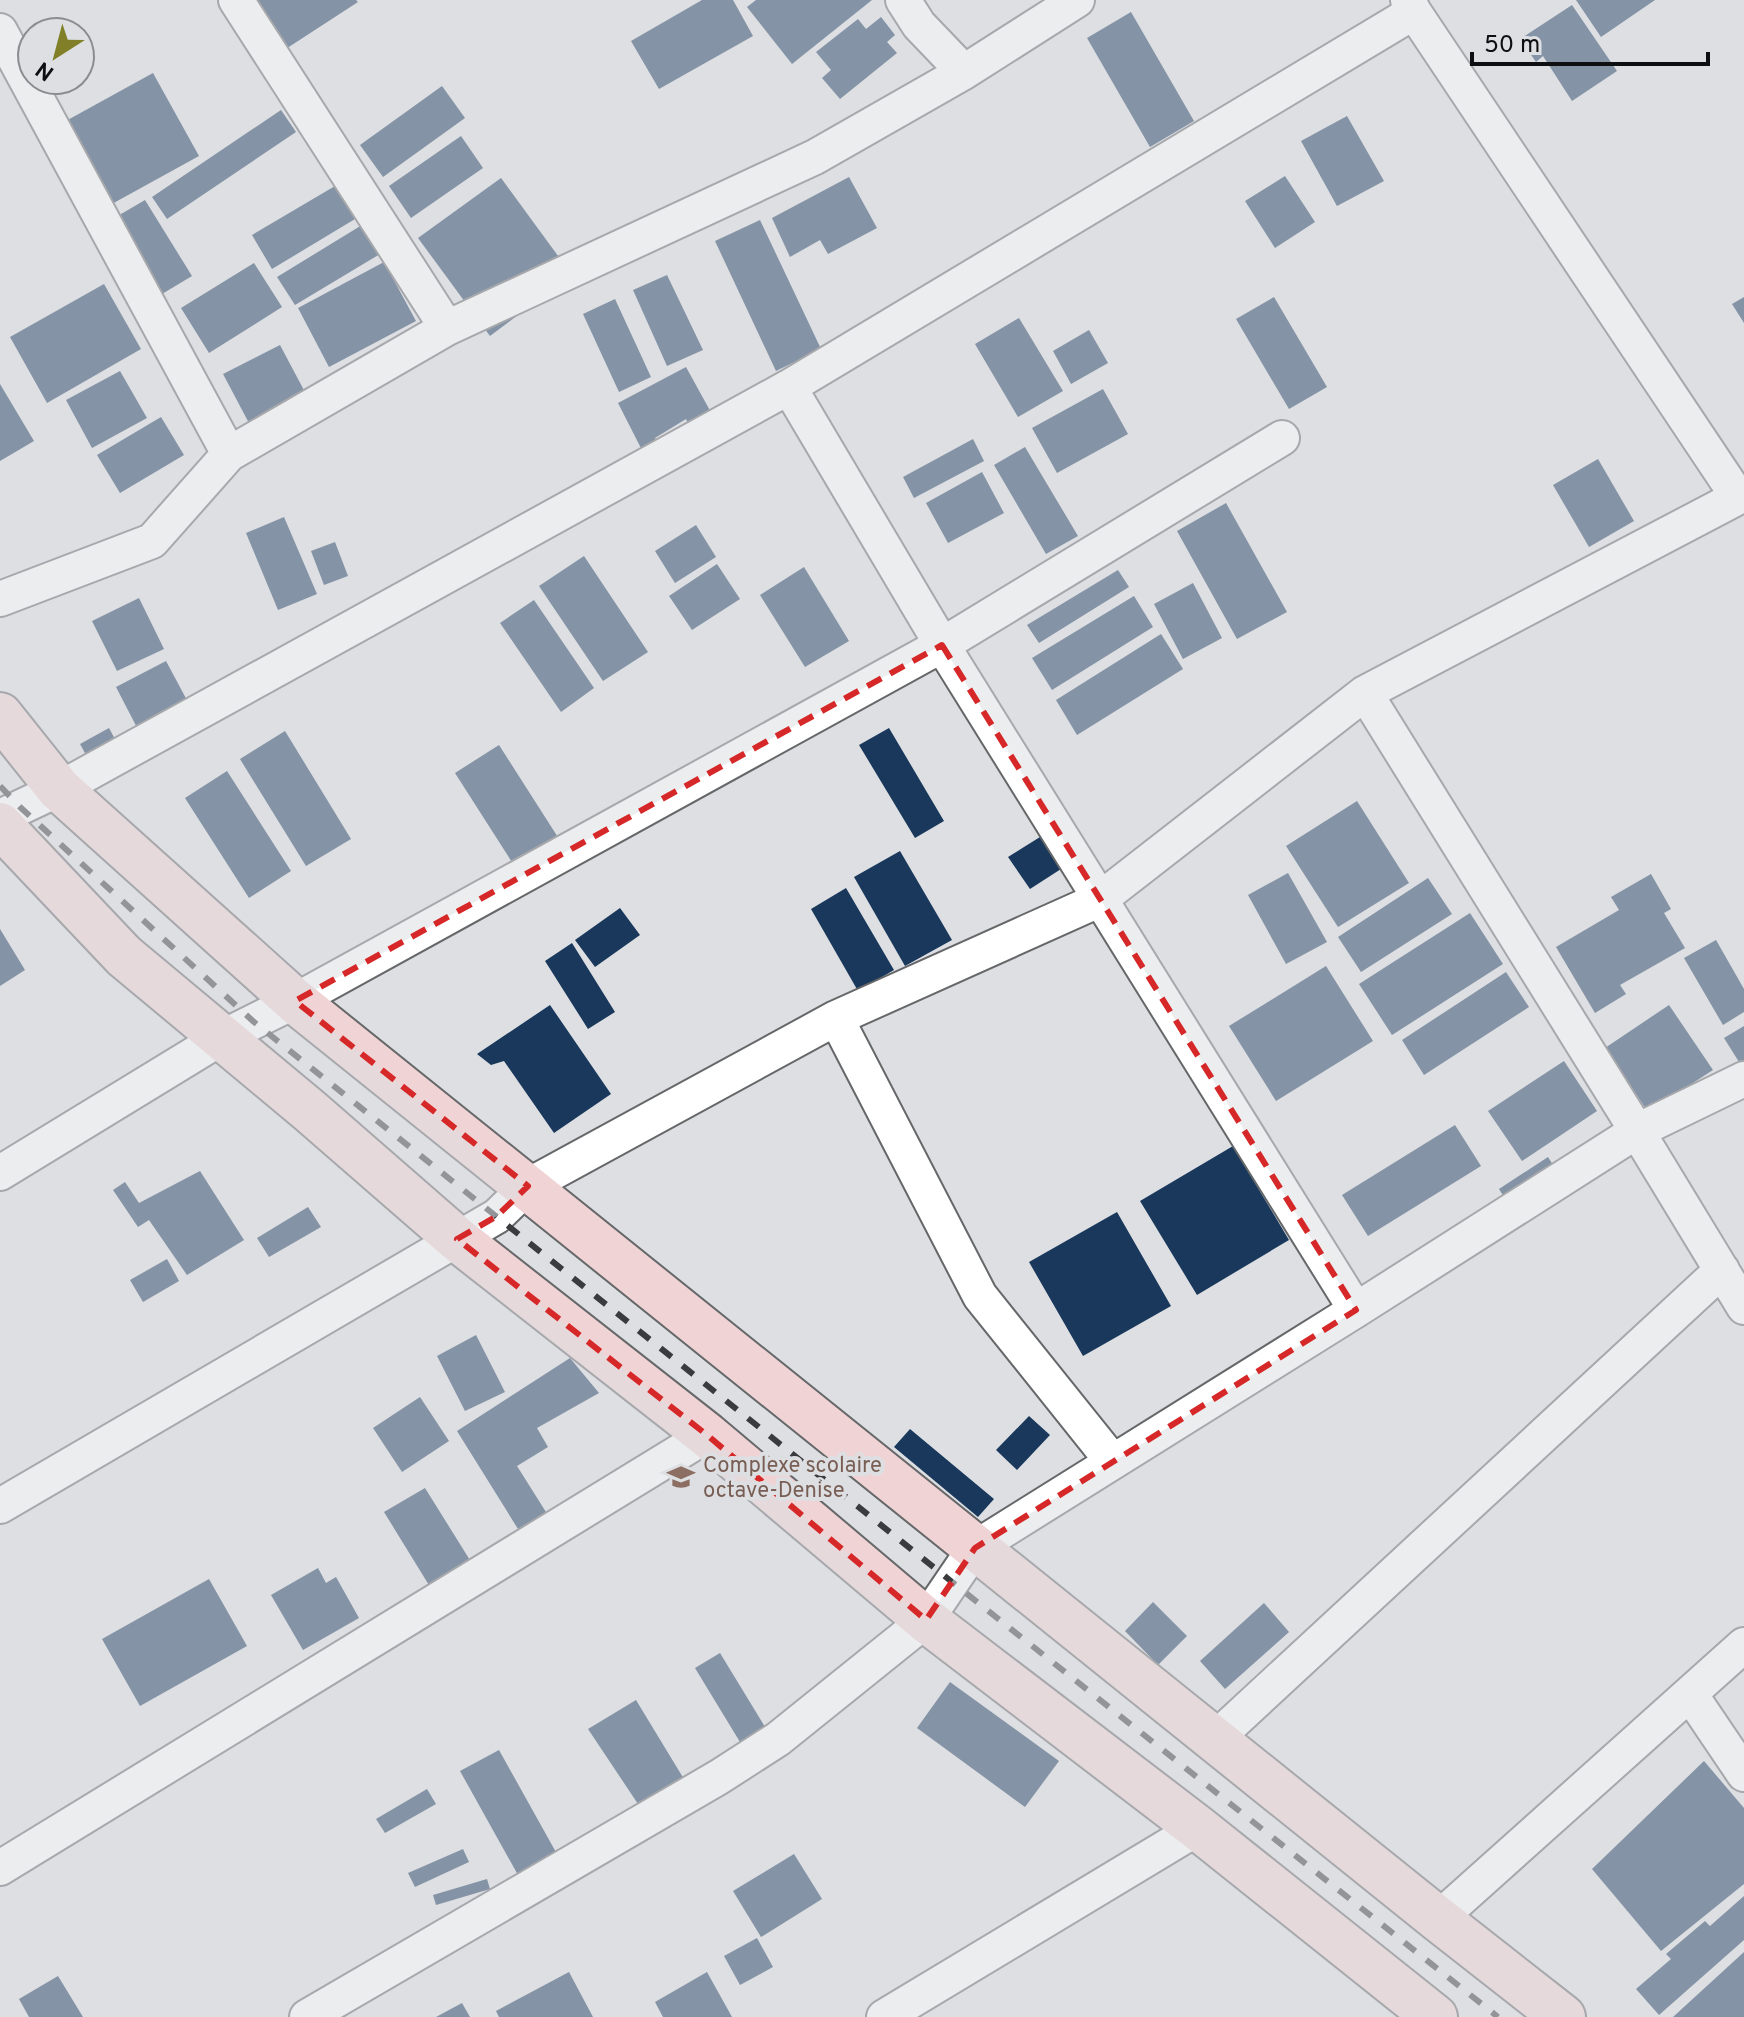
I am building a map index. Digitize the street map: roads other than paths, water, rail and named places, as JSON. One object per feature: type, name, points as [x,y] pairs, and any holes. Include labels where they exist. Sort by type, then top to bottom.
[{"type":"main road","points":[[0,715],[59,789],[295,1001],[1563,2017]]},
{"type":"main road","points":[[0,825],[124,956],[457,1239],[707,1435],[926,1620],[1198,1828],[1435,2017]]},
{"type":"street","points":[[236,0],[447,328]]},
{"type":"street","points":[[903,0],[919,25],[964,72]]},
{"type":"street","points":[[0,599],[152,541],[229,454],[447,328],[815,157],[964,72],[1077,0]]},
{"type":"street","points":[[0,817],[59,789],[789,387],[1411,6],[1741,496],[1365,693],[1099,900],[836,1018],[528,1186],[497,1216],[0,1506]]},
{"type":"street","points":[[0,31],[229,454]]},
{"type":"street","points":[[789,387],[942,645],[1356,1310]]},
{"type":"street","points":[[0,1173],[221,1038],[295,1001],[942,645],[1282,438]]},
{"type":"street","points":[[1365,693],[1744,1307]]},
{"type":"street","points":[[836,1018],[980,1296],[1113,1462]]},
{"type":"street","points":[[307,2017],[719,1777],[778,1739],[926,1620],[975,1548],[1637,1131],[1744,1079]]},
{"type":"street","points":[[1215,1739],[1722,1270]]},
{"type":"street","points":[[0,1868],[707,1435]]},
{"type":"street","points":[[1438,1919],[1744,1645]]},
{"type":"street","points":[[1690,1694],[1744,1774]]},
{"type":"street","points":[[884,2017],[1198,1828]]},
{"type":"railway","points":[[0,786],[254,1022],[1498,2017]]},
{"type":"place","name":"Complexe scolaire octave-Denise","points":[[681,1477]]}]
